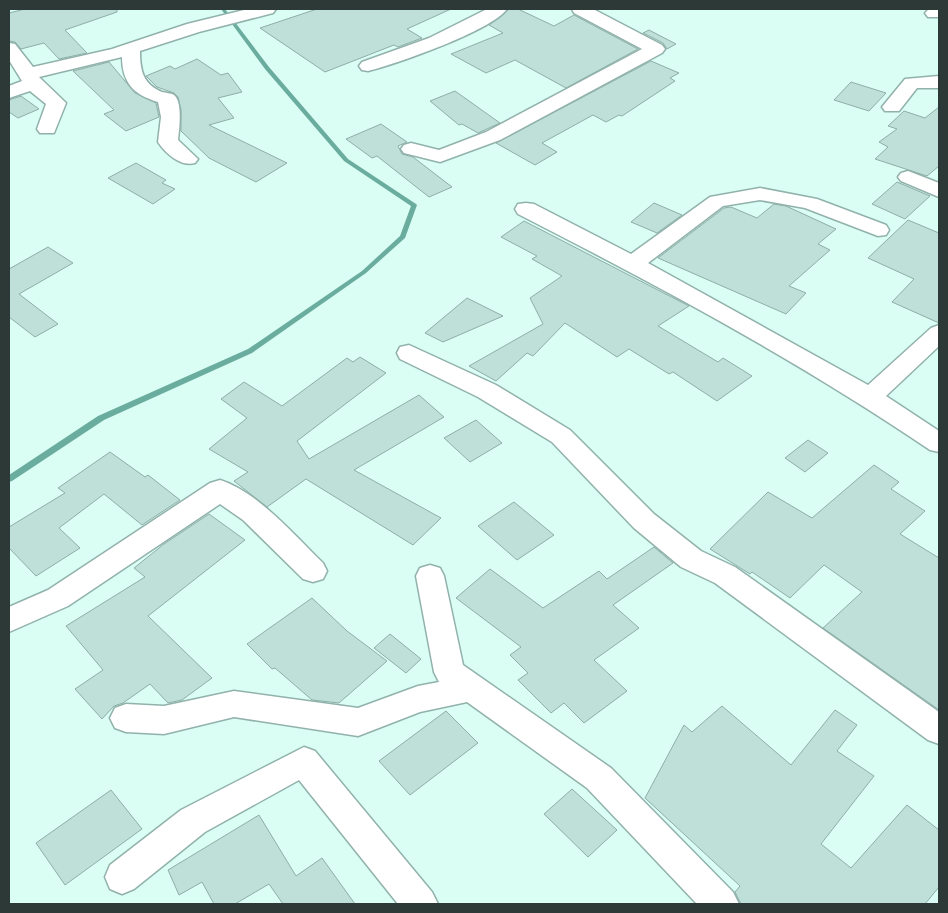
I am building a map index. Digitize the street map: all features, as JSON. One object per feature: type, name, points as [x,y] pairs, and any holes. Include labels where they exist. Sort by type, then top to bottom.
[{"type":"street","points":[[9,92],[30,79],[193,28],[267,9]]},
{"type":"street","points":[[368,66],[410,51],[483,19],[498,9]]},
{"type":"street","points":[[411,149],[440,156],[493,136],[656,49],[580,9]]},
{"type":"street","points":[[9,48],[30,79],[56,103],[47,129]]},
{"type":"street","points":[[131,48],[130,70],[136,84],[151,95],[167,98],[171,117],[168,142],[188,159]]},
{"type":"street","points":[[892,107],[912,82],[939,82]]},
{"type":"street","points":[[908,177],[939,191]]},
{"type":"street","points":[[632,264],[717,201],[760,194],[810,203],[878,230]]},
{"type":"street","points":[[526,209],[632,264],[870,397],[939,443]]},
{"type":"street","points":[[870,397],[939,333]]},
{"type":"street","points":[[409,354],[487,391],[561,436],[644,521],[691,559],[725,575],[939,730]]},
{"type":"street","points":[[9,620],[58,598],[220,490],[253,513],[313,571]]},
{"type":"street","points":[[430,576],[449,672],[599,778],[721,904]]},
{"type":"street","points":[[126,718],[164,720],[234,704],[358,722],[418,699],[472,688]]},
{"type":"street","points":[[122,877],[193,821],[304,761],[420,904]]},
{"type":"building","points":[[25,9],[117,9],[117,12],[65,30],[87,53],[59,59],[44,43],[21,49],[15,42],[9,41],[9,13]]},
{"type":"building","points":[[317,9],[451,9],[407,29],[422,38],[398,47],[394,45],[325,72],[260,28]]},
{"type":"building","points":[[509,9],[518,9],[554,26],[574,15],[638,49],[566,88],[515,60],[486,73],[451,54],[503,33],[489,25]]},
{"type":"building","points":[[649,30],[676,44],[667,49],[663,43],[643,33]]},
{"type":"building","points":[[197,59],[221,75],[228,73],[242,92],[218,98],[234,118],[209,125],[287,163],[256,182],[209,158],[181,131],[181,110],[178,97],[174,93],[157,87],[146,76],[170,66],[175,69]]},
{"type":"building","points":[[651,61],[679,73],[670,78],[675,81],[622,116],[619,115],[606,122],[593,115],[542,143],[557,152],[535,165],[496,143]]},
{"type":"building","points":[[109,62],[135,93],[156,103],[159,117],[126,131],[104,114],[114,110],[73,71]]},
{"type":"building","points":[[851,82],[886,93],[869,111],[834,100]]},
{"type":"building","points":[[455,91],[500,123],[478,133],[462,124],[459,125],[430,101]]},
{"type":"building","points":[[21,96],[39,109],[18,118],[9,112],[9,100]]},
{"type":"building","points":[[939,107],[939,166],[927,176],[875,159],[888,147],[879,142],[897,129],[888,126],[904,111],[925,118]]},
{"type":"building","points":[[381,124],[407,142],[398,146],[402,154],[413,157],[452,187],[429,197],[377,156],[372,158],[346,139]]},
{"type":"building","points":[[136,163],[166,180],[162,183],[175,189],[153,204],[108,178]]},
{"type":"building","points":[[897,182],[930,196],[905,219],[872,204]]},
{"type":"building","points":[[654,203],[682,215],[657,233],[631,222]]},
{"type":"building","points":[[774,204],[786,206],[836,229],[818,244],[830,250],[789,286],[806,293],[786,314],[658,258],[724,208],[731,207],[757,218]]},
{"type":"building","points":[[908,220],[939,233],[939,323],[892,302],[914,279],[868,258]]},
{"type":"building","points":[[524,221],[689,306],[658,326],[718,362],[723,358],[752,376],[717,401],[673,372],[669,374],[629,349],[617,357],[565,323],[533,356],[527,353],[496,381],[469,366],[543,324],[530,298],[562,276],[532,259],[537,256],[501,237]]},
{"type":"building","points":[[48,247],[73,263],[19,294],[58,324],[35,337],[9,317],[9,269]]},
{"type":"building","points":[[467,298],[503,316],[443,342],[425,333]]},
{"type":"building","points":[[360,357],[386,373],[297,441],[309,459],[419,395],[444,417],[354,470],[441,518],[413,545],[306,479],[267,507],[234,481],[248,472],[209,449],[247,418],[221,399],[244,382],[282,406],[347,358],[353,362]]},
{"type":"building","points":[[476,420],[502,443],[470,462],[444,438]]},
{"type":"building","points":[[808,440],[828,453],[805,472],[785,458]]},
{"type":"building","points":[[110,452],[145,477],[148,475],[180,500],[142,525],[104,494],[59,528],[80,548],[36,576],[9,548],[9,527],[65,493],[58,488]]},
{"type":"building","points":[[874,465],[899,482],[891,489],[925,511],[900,534],[939,558],[939,710],[823,628],[862,592],[824,565],[790,598],[752,572],[750,574],[710,549],[768,492],[812,518]]},
{"type":"building","points":[[514,502],[554,535],[517,560],[478,526]]},
{"type":"building","points":[[209,514],[245,540],[148,616],[212,678],[182,700],[168,703],[150,684],[123,703],[114,706],[102,719],[75,689],[103,670],[66,626],[145,577],[134,568],[164,544]]},
{"type":"building","points":[[654,547],[673,563],[613,605],[639,628],[594,660],[627,691],[584,723],[564,703],[551,713],[518,680],[528,673],[510,655],[521,647],[456,598],[490,569],[543,608],[599,571],[607,579]]},
{"type":"building","points":[[312,598],[347,631],[387,661],[339,703],[312,700],[275,668],[272,669],[247,644]]},
{"type":"building","points":[[390,634],[421,659],[406,673],[374,648]]},
{"type":"building","points":[[722,706],[791,765],[835,710],[857,725],[837,751],[874,776],[821,844],[851,868],[907,805],[939,830],[939,887],[925,904],[741,904],[735,892],[740,886],[645,798],[684,725],[692,732]]},
{"type":"building","points":[[446,711],[478,743],[410,795],[379,761]]},
{"type":"building","points":[[572,789],[617,830],[588,857],[544,814]]},
{"type":"building","points":[[111,790],[142,829],[65,885],[36,843]]},
{"type":"building","points":[[259,815],[296,876],[322,858],[355,904],[283,904],[269,884],[235,904],[214,904],[202,882],[179,895],[168,870]]},
{"type":"waterway","points":[[9,479],[101,418],[250,351],[364,272],[403,237],[414,205],[346,160],[267,68],[223,9]]}]
